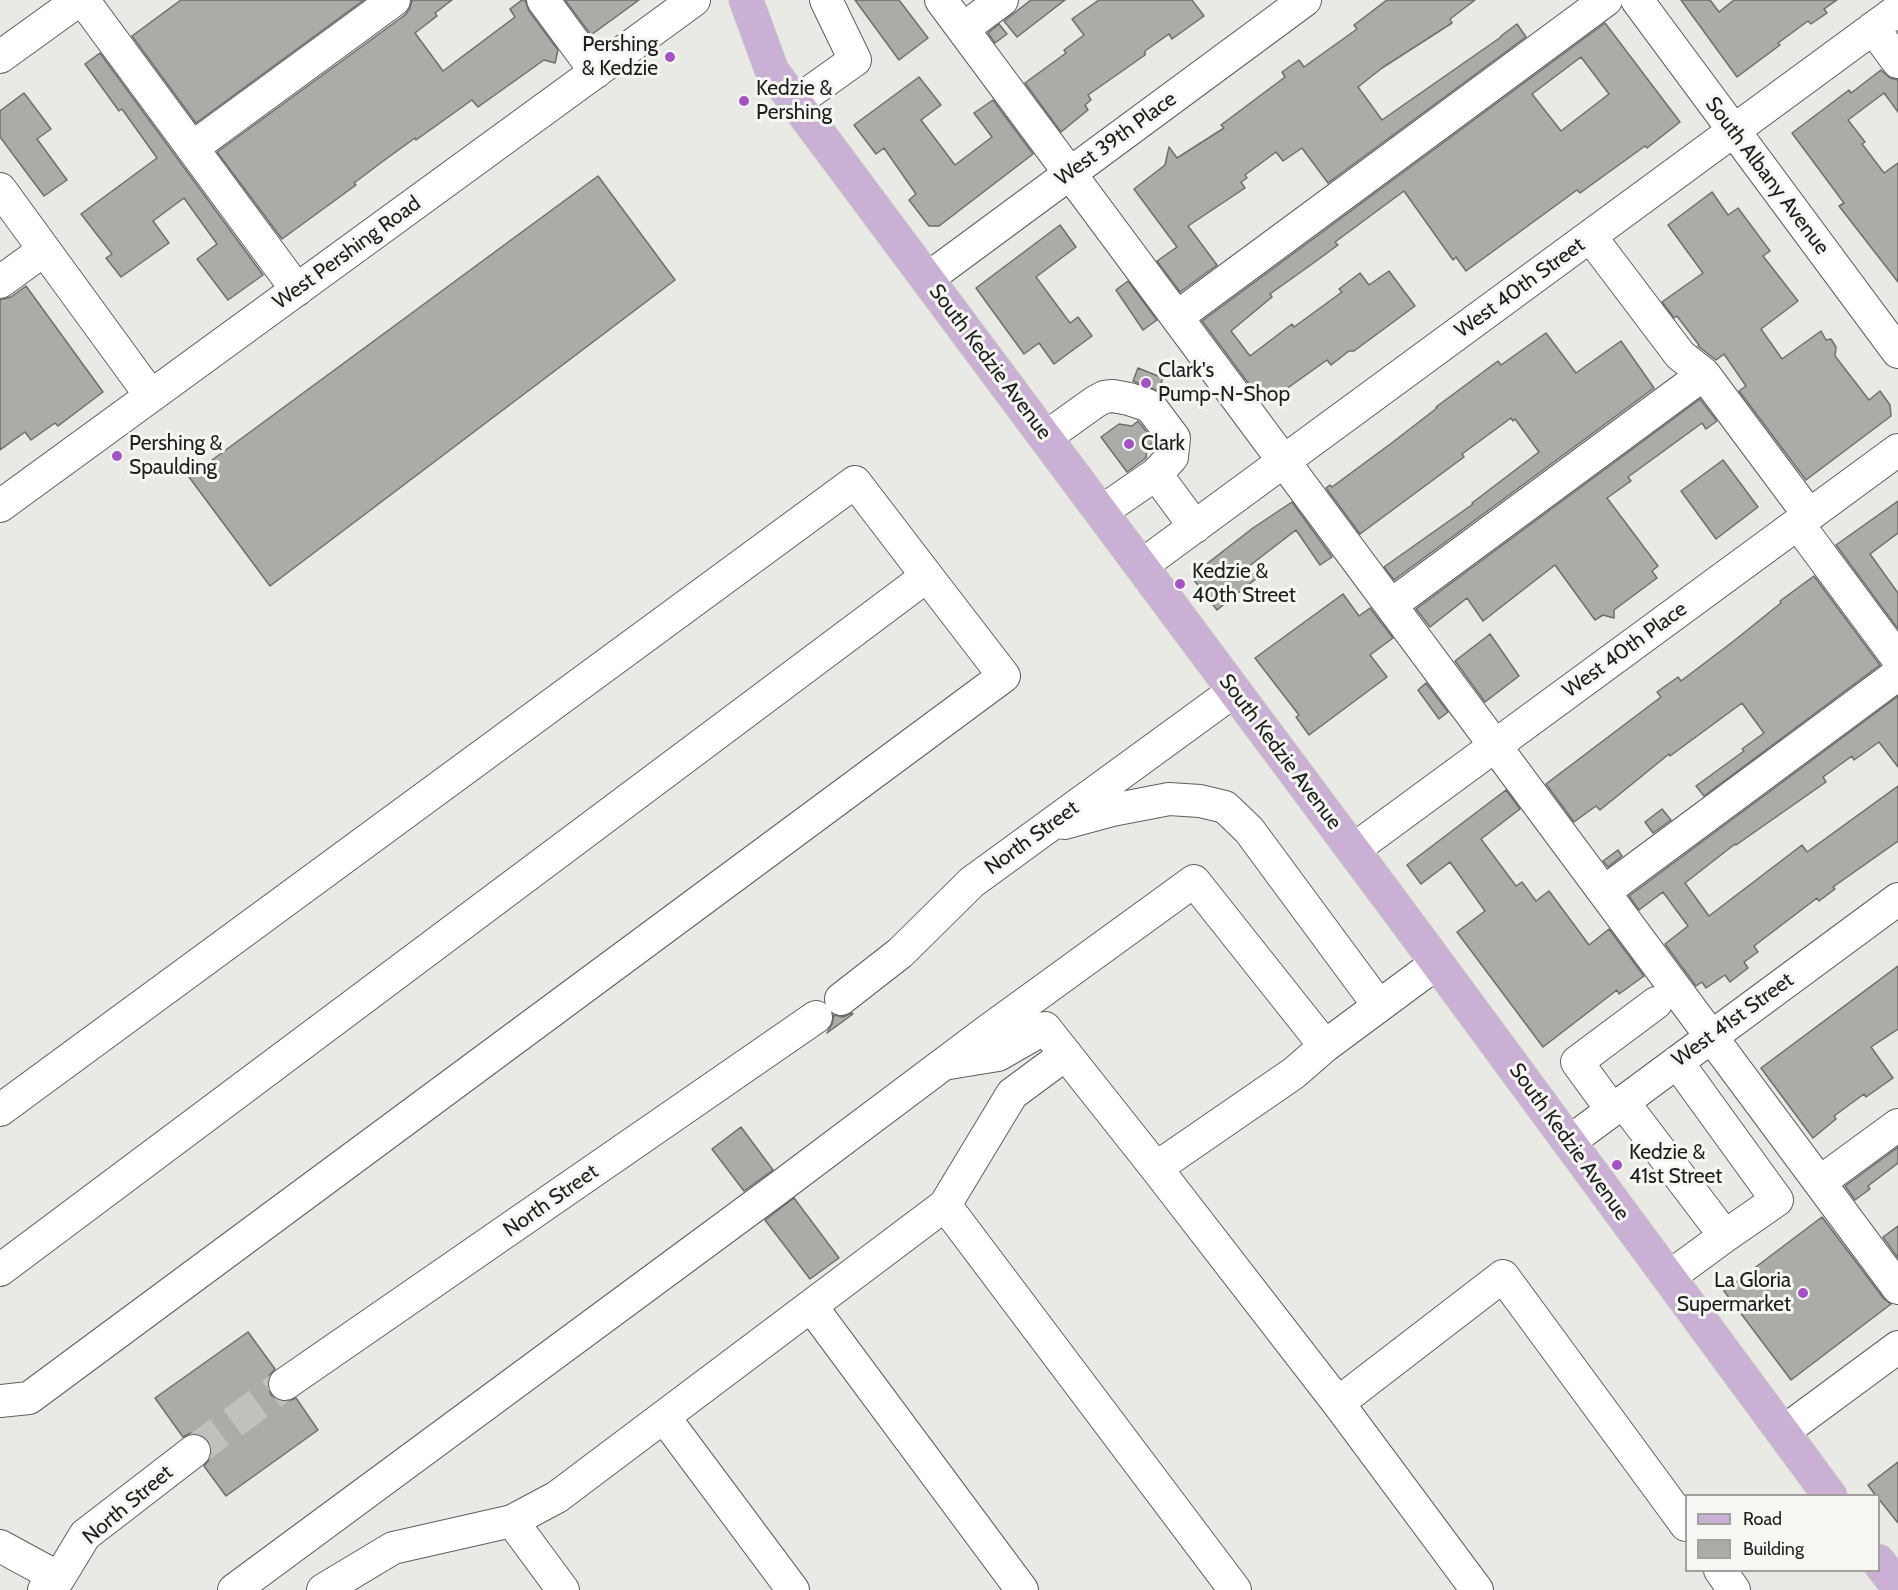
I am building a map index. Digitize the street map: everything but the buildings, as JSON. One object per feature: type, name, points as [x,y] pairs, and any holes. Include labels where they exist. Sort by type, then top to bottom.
[{"type":"main road","name":"South Kedzie Avenue","points":[[746,0],[772,71],[1437,963],[1829,1494]]},
{"type":"main road","points":[[1880,1564],[1898,1587]]},
{"type":"street","points":[[0,57],[81,0],[297,290]]},
{"type":"street","points":[[192,148],[394,0]]},
{"type":"street","points":[[543,0],[596,72]]},
{"type":"street","name":"West Pershing Road","points":[[0,506],[694,0]]},
{"type":"street","points":[[796,102],[855,60],[826,0]]},
{"type":"street","points":[[941,0],[1898,1288]]},
{"type":"street","points":[[963,29],[1002,0]]},
{"type":"street","name":"West 39th Place","points":[[927,279],[1305,0]]},
{"type":"street","points":[[1177,317],[1606,0]]},
{"type":"street","name":"South Albany Avenue","points":[[1637,0],[1898,352]]},
{"type":"street","name":"West 40th Street","points":[[1141,566],[1898,10]]},
{"type":"street","points":[[1873,28],[1898,62]]},
{"type":"street","points":[[0,189],[151,396]]},
{"type":"street","points":[[1590,236],[1680,355],[1704,374],[1898,659]]},
{"type":"street","points":[[0,282],[44,250]]},
{"type":"street","points":[[1391,605],[1704,374]]},
{"type":"street","points":[[1046,437],[1095,402],[1104,397],[1113,396],[1147,405],[1174,438],[1172,458],[1156,474],[1101,512]]},
{"type":"street","name":"West 40th Place","points":[[1353,850],[1898,450]]},
{"type":"street","points":[[1156,474],[1195,526]]},
{"type":"street","points":[[0,1110],[855,482],[1004,676],[29,1398],[0,1401]]},
{"type":"street","points":[[0,1270],[927,576]]},
{"type":"street","points":[[1604,892],[1898,674]]},
{"type":"street","name":"North Street","points":[[841,999],[900,954],[972,882],[1234,691]]},
{"type":"street","points":[[1046,828],[1112,810],[1169,799],[1200,801],[1225,807],[1249,830],[1379,1006]]},
{"type":"street","points":[[234,1590],[1194,880],[1325,1046]]},
{"type":"street","name":"West 41st Street","points":[[1569,1142],[1898,899]]},
{"type":"street","points":[[1156,1168],[1294,1073],[1325,1046],[1437,963]]},
{"type":"street","points":[[1656,1003],[1577,1062],[1617,1106],[1725,1236]]},
{"type":"street","name":"North Street","points":[[285,1384],[816,1017]]},
{"type":"street","points":[[944,1064],[998,1055],[1044,1028],[1338,1402],[1477,1590]]},
{"type":"street","points":[[332,1587],[393,1548],[512,1521],[557,1497],[945,1205],[1012,1094],[1066,1054]]},
{"type":"street","points":[[1668,1277],[1777,1200],[1677,1062]]},
{"type":"street","points":[[1820,1182],[1898,1125]]},
{"type":"street","points":[[945,1205],[1235,1590]]},
{"type":"street","points":[[1338,1402],[1503,1276],[1685,1524]]},
{"type":"street","points":[[811,1306],[1022,1590]]},
{"type":"street","points":[[1783,1432],[1898,1347]]},
{"type":"street","points":[[664,1417],[793,1590]]},
{"type":"street","name":"North Street","points":[[52,1584],[85,1535],[194,1451]]},
{"type":"street","points":[[512,1521],[563,1590]]},
{"type":"street","points":[[0,1546],[52,1584]]},
{"type":"street","points":[[1721,1572],[1734,1590]]},
{"type":"tunnel","points":[[194,1451],[285,1384]]},
{"type":"place","name":"Pershing & Kedzie","points":[[670,57]]},
{"type":"place","name":"Kedzie & Pershing","points":[[744,101]]},
{"type":"place","name":"Clark's Pump-N-Shop","points":[[1146,383]]},
{"type":"place","name":"Clark","points":[[1129,444]]},
{"type":"place","name":"Pershing & Spaulding","points":[[117,456]]},
{"type":"place","name":"Kedzie & 40th Street","points":[[1180,584]]},
{"type":"place","name":"Kedzie & 41st Street","points":[[1617,1165]]},
{"type":"place","name":"La Gloria Supermarket","points":[[1803,1293]]}]
